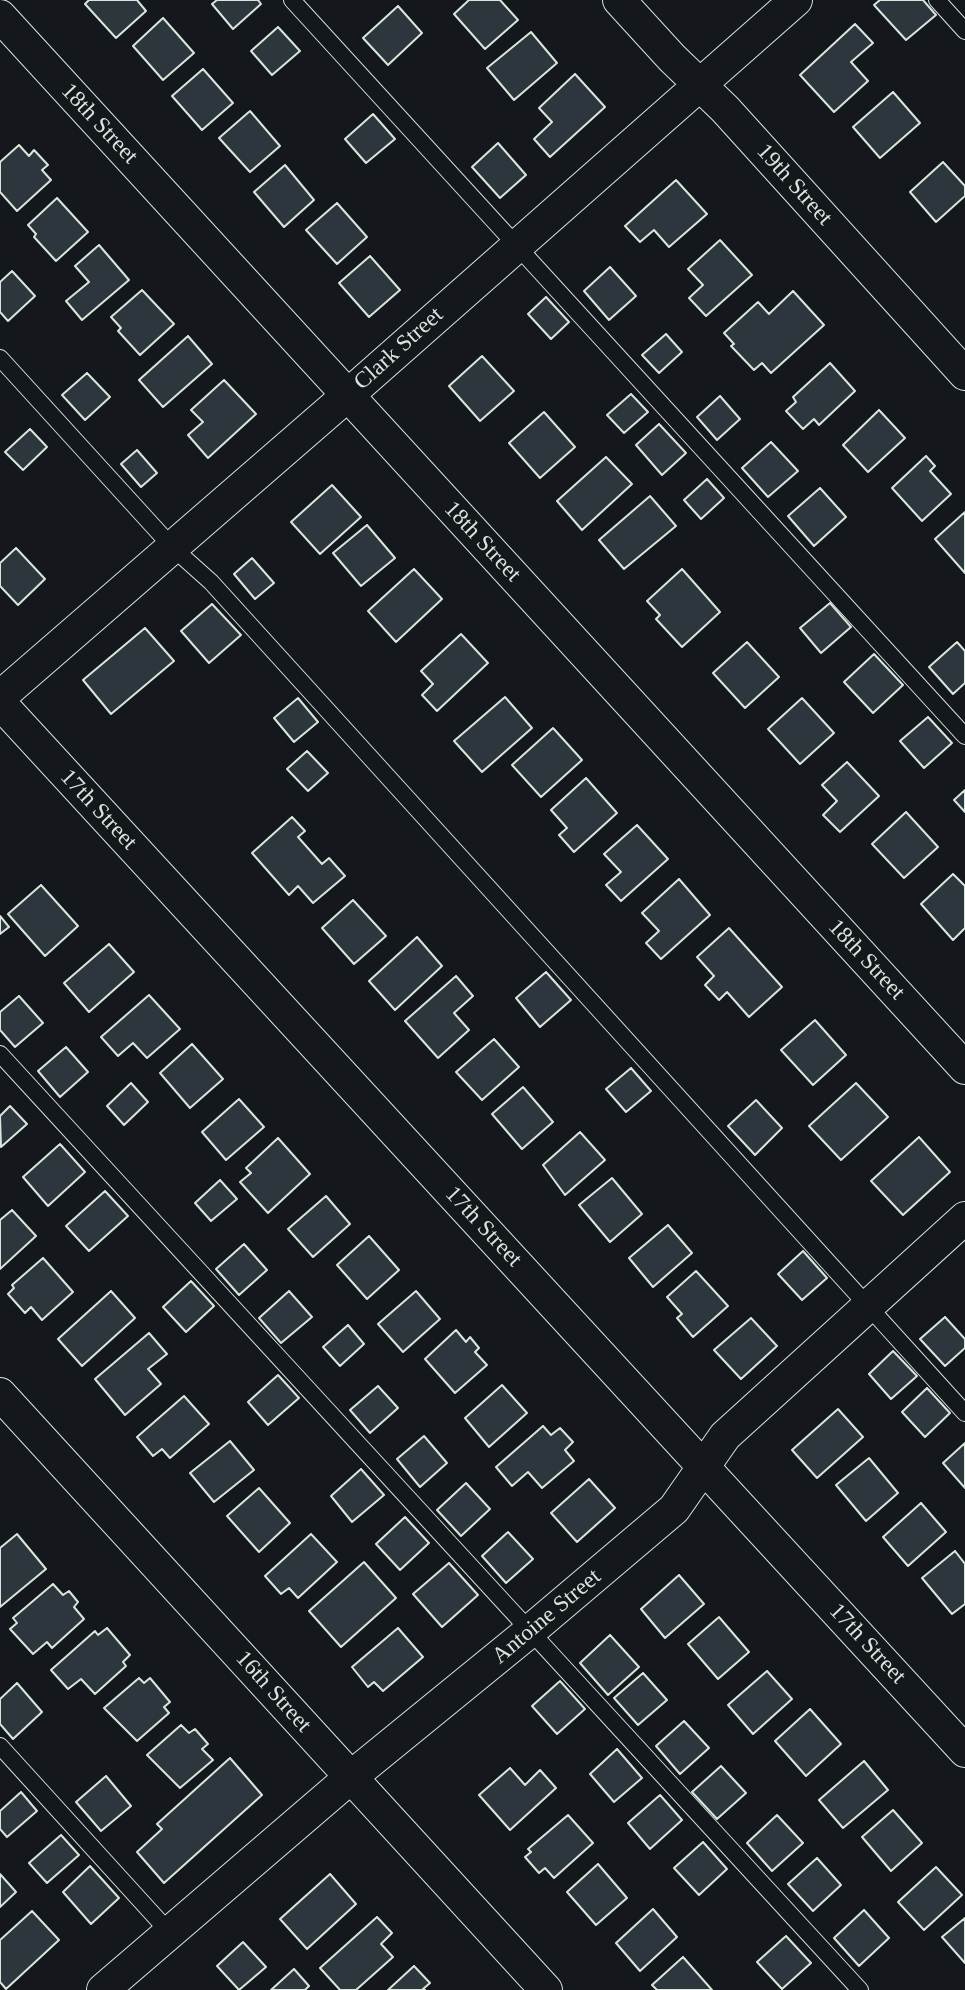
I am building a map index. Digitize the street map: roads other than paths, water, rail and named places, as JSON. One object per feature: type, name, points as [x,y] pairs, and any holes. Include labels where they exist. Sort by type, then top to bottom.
[{"type":"street","name":"19th Street","points":[[619,0],[725,109],[965,374]]},
{"type":"street","name":"Clark Street","points":[[0,697],[796,0]]},
{"type":"street","name":"18th Street","points":[[0,16],[965,1068]]},
{"type":"street","name":"17th Street","points":[[0,704],[965,1751]]},
{"type":"street","name":"Antoine Street","points":[[103,1990],[351,1777],[674,1509],[725,1436],[965,1218]]},
{"type":"street","name":"16th Street","points":[[0,1394],[545,1990]]},
{"type":"lane","points":[[292,0],[965,736]]},
{"type":"lane","points":[[937,0],[965,31]]},
{"type":"lane","points":[[0,358],[173,548],[211,582],[965,1413]]},
{"type":"lane","points":[[0,1054],[860,1990]]},
{"type":"lane","points":[[0,1745],[170,1933]]}]
